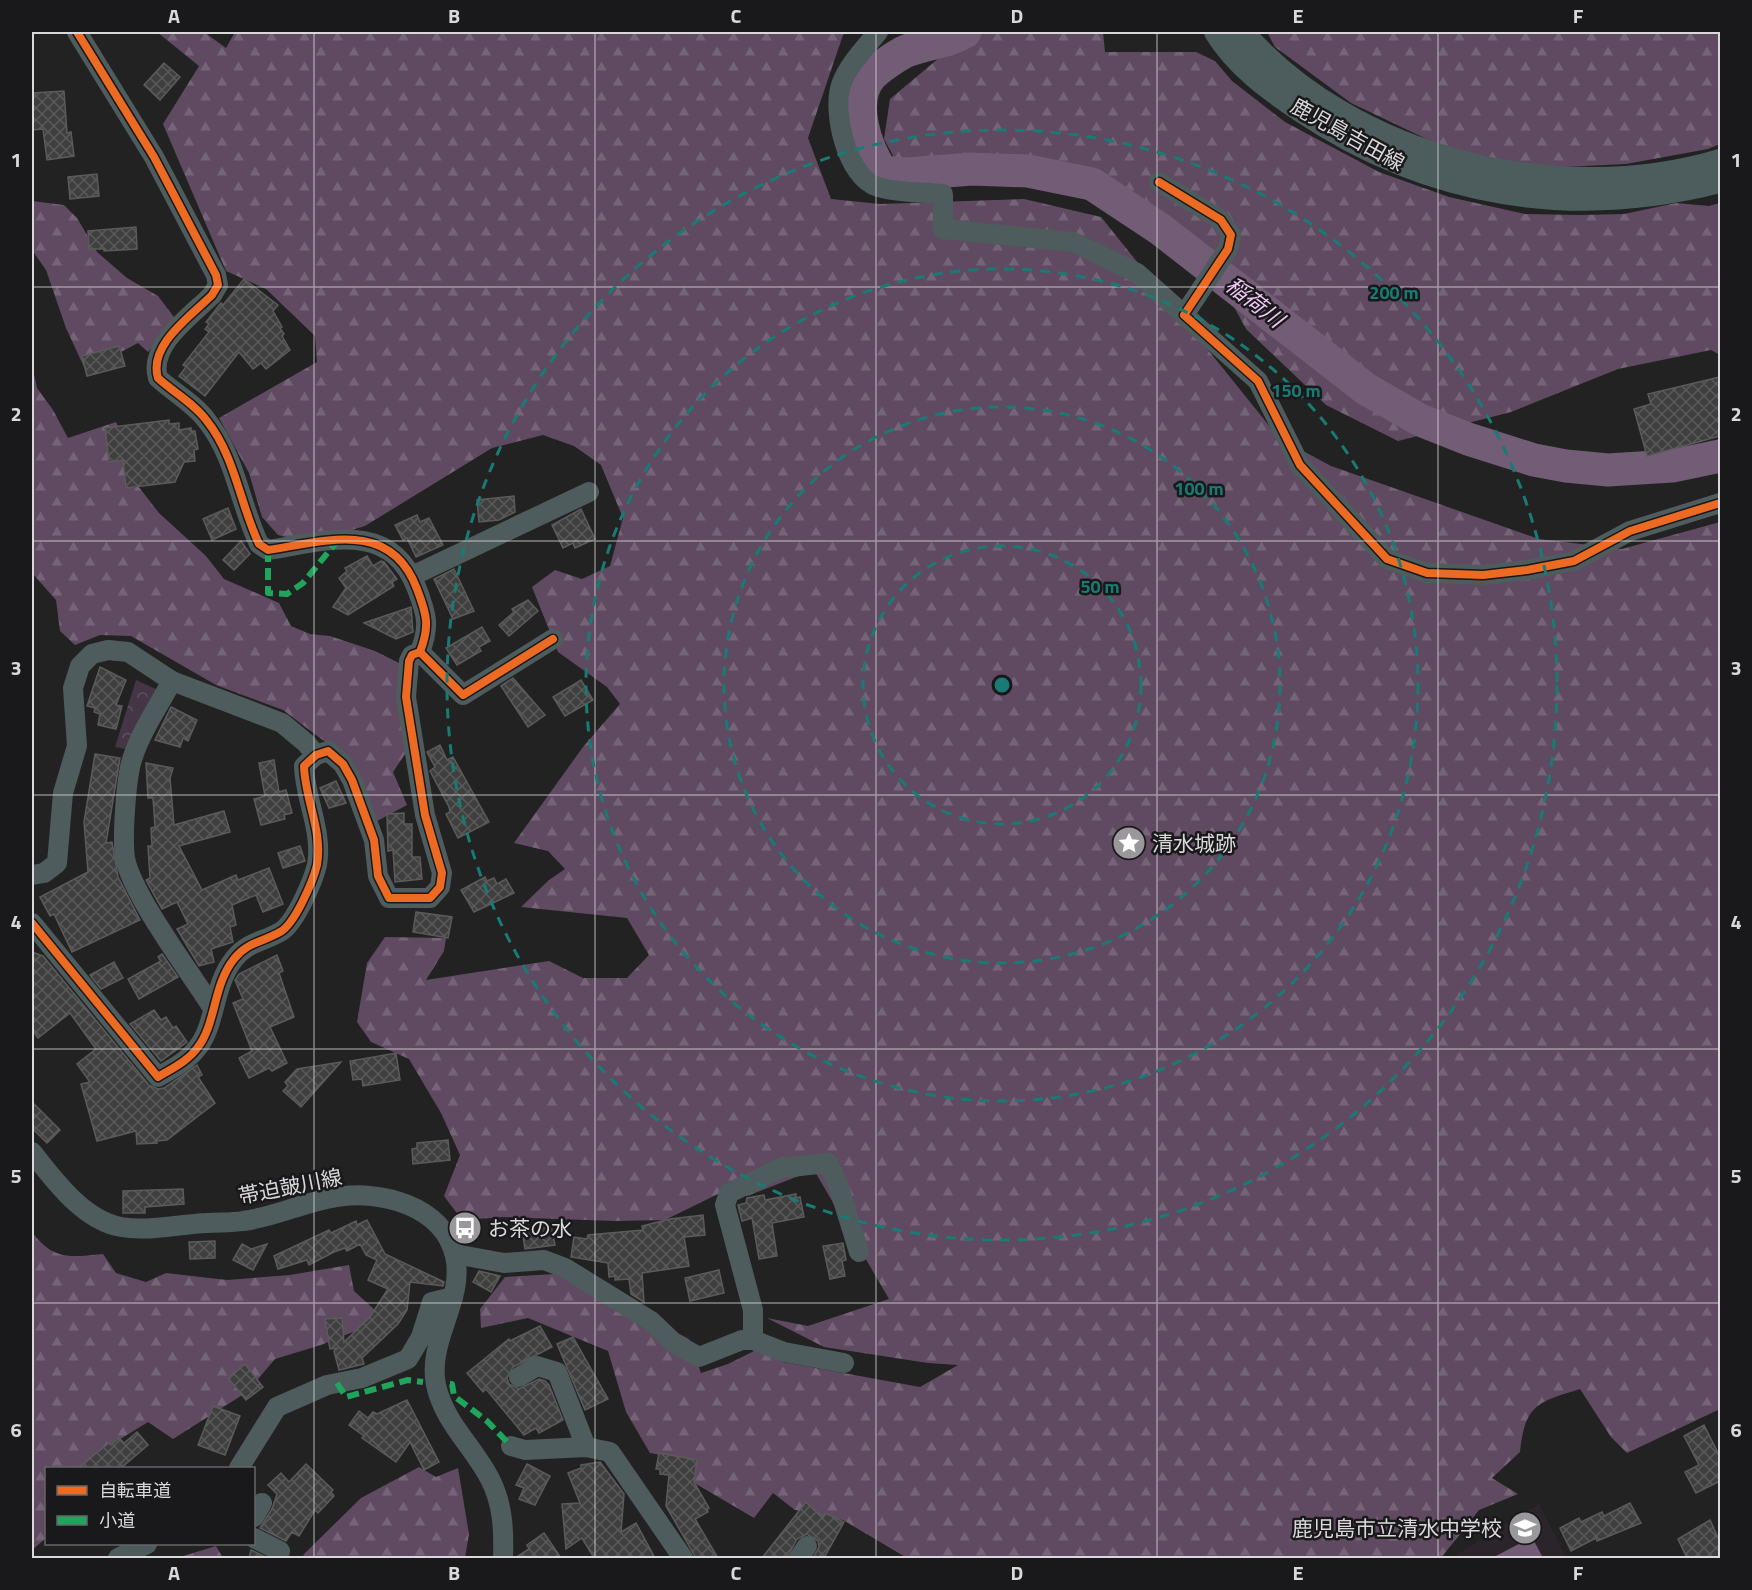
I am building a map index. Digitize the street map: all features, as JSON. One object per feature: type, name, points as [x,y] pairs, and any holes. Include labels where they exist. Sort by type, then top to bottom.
[{"type":"main road","name":"鹿児島吉田線","points":[[1216,32],[1245,68],[1266,87],[1318,121],[1360,146],[1411,169],[1471,188],[1580,200],[1639,196],[1720,181]]},
{"type":"main road","name":"鹿児島吉田線","points":[[1242,32],[1264,57],[1337,110],[1408,145],[1460,163],[1516,174],[1592,178],[1641,176],[1720,161]]},
{"type":"street","points":[[32,923],[158,1077],[184,1062],[199,1046],[212,1007],[232,961],[245,946],[283,931],[307,895],[316,865],[319,842],[304,786],[304,766],[316,755],[328,751],[343,764],[352,780],[374,840],[378,876],[389,898],[430,898],[440,887],[442,873],[425,815],[406,697],[408,661],[412,655],[420,652],[428,630],[412,576],[402,561],[387,549],[368,540],[339,539],[268,550],[259,544],[237,491],[228,458],[207,420],[158,378],[155,368],[158,352],[219,285],[216,275],[154,157],[77,32]]},
{"type":"street","points":[[878,32],[842,83],[838,98],[845,144],[853,164],[864,179],[877,187],[942,194],[943,229],[1073,242],[1137,273],[1188,308],[1258,381],[1300,465],[1387,559],[1427,573],[1483,575],[1527,570],[1574,561],[1630,531],[1670,516],[1720,502]]},
{"type":"street","points":[[1159,182],[1221,220],[1231,235],[1228,249],[1188,308]]},
{"type":"street","points":[[412,576],[588,492]]},
{"type":"street","points":[[420,652],[463,695],[553,639]]},
{"type":"street","points":[[32,875],[44,873],[57,863],[63,793],[77,746],[73,688],[80,666],[92,654],[108,650],[128,652],[172,681],[282,723],[306,743],[316,755]]},
{"type":"street","points":[[172,681],[130,766],[125,856],[132,878],[156,920],[212,1007]]},
{"type":"street","name":"帯迫皷川線","points":[[32,1152],[72,1199],[119,1227],[141,1228],[243,1221],[338,1196],[394,1199],[413,1206],[436,1222],[455,1254],[457,1276],[441,1334],[436,1383],[444,1407],[458,1433],[490,1479],[502,1514],[503,1558]]},
{"type":"street","points":[[753,1340],[753,1310],[725,1205],[729,1192],[781,1168],[828,1163],[837,1181],[859,1252]]},
{"type":"street","points":[[455,1254],[504,1263],[544,1260],[565,1268],[651,1321],[674,1343],[699,1356],[742,1340],[753,1340],[784,1352],[844,1363]]},
{"type":"street","points":[[239,1467],[277,1407],[327,1385],[362,1378],[408,1359],[421,1337],[432,1302],[453,1297]]},
{"type":"street","points":[[519,1377],[537,1366],[557,1372],[586,1447]]},
{"type":"street","points":[[511,1446],[525,1450],[586,1447],[610,1452],[682,1558]]},
{"type":"street","points":[[255,1538],[280,1551]]},
{"type":"street","points":[[117,1558],[145,1545]]},
{"type":"shaded area","name":"鹿児島市立清水中学校","points":[[1539,1504],[1567,1558],[1455,1558],[1459,1553]]},
{"type":"shaded area","points":[[1532,1537],[1543,1558],[1492,1558]]},
{"type":"green space","points":[[157,32],[204,32],[226,48],[235,32],[847,32],[843,35],[808,138],[831,199],[880,204],[1024,199],[1101,217],[1279,438],[1331,466],[1539,539],[1622,549],[1720,522],[1720,1409],[1627,1453],[1611,1437],[1580,1389],[1544,1402],[1530,1414],[1522,1436],[1520,1452],[1492,1478],[1518,1494],[1479,1510],[1441,1558],[907,1558],[843,1520],[795,1510],[773,1493],[754,1518],[691,1481],[697,1462],[650,1453],[626,1412],[608,1351],[528,1318],[481,1328],[480,1309],[505,1277],[555,1274],[606,1296],[689,1339],[701,1373],[728,1364],[758,1349],[783,1362],[920,1387],[958,1365],[928,1363],[824,1347],[767,1318],[808,1326],[889,1299],[814,1170],[747,1196],[718,1194],[665,1220],[615,1221],[504,1217],[462,1220],[444,1196],[460,1155],[441,1113],[409,1059],[371,1042],[357,1022],[367,963],[385,937],[446,938],[444,951],[426,980],[549,961],[583,978],[627,978],[649,955],[627,918],[521,907],[549,880],[565,869],[548,851],[514,843],[583,747],[620,704],[607,687],[558,652],[532,587],[555,570],[582,579],[610,566],[623,518],[601,465],[574,446],[543,435],[492,448],[365,526],[309,543],[278,535],[262,517],[249,473],[219,418],[317,362],[315,336],[266,289],[226,271],[163,124],[199,66]]},
{"type":"green space","points":[[970,32],[1103,32],[1105,52],[1196,52],[1215,61],[1232,81],[1285,122],[1379,172],[1449,197],[1525,214],[1624,214],[1676,203],[1709,206],[1720,203],[1720,355],[1711,350],[1618,369],[1511,412],[1398,441],[1326,405],[1246,329],[1199,242],[1138,195],[1055,167],[897,163],[884,139],[890,99]]},
{"type":"green space","points":[[1267,32],[1720,32],[1720,144],[1708,149],[1626,164],[1543,168],[1456,153],[1351,103],[1275,47]]},
{"type":"green space","points":[[32,201],[64,205],[77,218],[97,252],[127,278],[158,296],[177,321],[148,352],[138,343],[104,361],[84,367],[66,328],[46,270],[32,250]]},
{"type":"green space","points":[[32,365],[37,388],[53,410],[68,438],[116,422],[130,451],[131,477],[159,513],[206,556],[224,579],[279,603],[291,626],[310,634],[330,636],[375,651],[399,663],[399,698],[407,751],[393,772],[407,805],[377,821],[353,763],[283,710],[216,685],[131,636],[100,635],[75,645],[60,631],[56,600],[32,573]]},
{"type":"green space","points":[[136,680],[160,691],[131,750],[115,747]]},
{"type":"green space","points":[[32,1232],[55,1252],[72,1256],[103,1254],[116,1273],[146,1282],[166,1273],[227,1280],[290,1275],[349,1265],[354,1291],[376,1311],[370,1325],[321,1345],[275,1359],[247,1392],[173,1439],[148,1422],[114,1443],[100,1467],[45,1467],[45,1539],[32,1550]]},
{"type":"green space","points":[[419,1467],[436,1477],[458,1468],[469,1534],[465,1558],[309,1558],[303,1555],[361,1498]]},
{"type":"green space","points":[[216,1546],[223,1558],[177,1558]]},
{"type":"building","points":[[164,63],[180,77],[160,100],[144,85]]},
{"type":"building","points":[[64,91],[67,133],[71,132],[74,156],[47,160],[43,129],[32,130],[32,93]]},
{"type":"building","points":[[97,174],[99,196],[70,199],[68,177]]},
{"type":"building","points":[[136,227],[137,249],[104,251],[104,249],[89,249],[88,231]]},
{"type":"building","points":[[244,279],[278,305],[273,311],[282,327],[280,328],[284,334],[282,336],[290,350],[266,369],[261,363],[253,369],[239,352],[205,396],[179,376],[186,367],[183,365],[209,332],[205,329],[209,324],[206,322]]},
{"type":"building","points":[[119,346],[125,366],[87,376],[82,356]]},
{"type":"building","points":[[1720,377],[1720,436],[1647,456],[1634,409],[1651,404],[1648,394]]},
{"type":"building","points":[[169,420],[169,424],[179,423],[179,430],[191,428],[191,431],[195,431],[198,449],[194,450],[195,461],[184,462],[175,482],[126,488],[123,460],[109,462],[105,428]]},
{"type":"building","points":[[514,496],[515,512],[499,520],[479,522],[477,500]]},
{"type":"building","points":[[228,508],[236,529],[212,540],[203,519]]},
{"type":"building","points":[[581,509],[595,539],[575,548],[573,543],[563,548],[552,525]]},
{"type":"building","points":[[417,515],[420,522],[429,518],[443,545],[416,557],[407,538],[403,540],[395,525]]},
{"type":"building","points":[[241,541],[250,554],[234,570],[223,560]]},
{"type":"building","points":[[367,556],[373,566],[381,561],[384,562],[397,579],[392,582],[394,586],[348,615],[333,607],[346,588],[339,578],[347,571],[345,568]]},
{"type":"building","points":[[454,569],[474,611],[453,619],[434,579]]},
{"type":"building","points":[[528,600],[538,611],[509,636],[499,625],[514,612],[512,609]]},
{"type":"building","points":[[411,607],[413,632],[396,639],[364,623]]},
{"type":"building","points":[[482,627],[490,641],[479,647],[481,651],[457,665],[446,648]]},
{"type":"building","points":[[100,667],[126,680],[116,705],[122,706],[116,729],[98,725],[100,714],[94,712],[95,708],[87,706]]},
{"type":"building","points":[[513,678],[545,715],[528,727],[501,686]]},
{"type":"building","points":[[581,680],[593,700],[565,716],[553,697]]},
{"type":"building","points":[[171,707],[197,720],[188,741],[183,738],[180,747],[155,740]]},
{"type":"building","points":[[440,745],[447,760],[453,757],[489,822],[458,838],[446,814],[450,812],[449,807],[430,771],[435,767],[427,752]]},
{"type":"building","points":[[95,754],[120,758],[106,843],[112,842],[118,877],[140,920],[72,952],[54,914],[50,916],[40,897],[88,872],[84,822]]},
{"type":"building","points":[[274,760],[279,792],[286,790],[292,813],[284,815],[285,819],[261,825],[254,799],[265,796],[259,763]]},
{"type":"building","points":[[146,763],[173,768],[170,778],[174,825],[224,811],[230,832],[179,846],[202,890],[236,875],[238,880],[269,868],[283,904],[263,912],[256,895],[232,905],[236,925],[230,927],[233,942],[211,949],[214,962],[199,966],[177,929],[188,924],[177,902],[162,909],[146,880],[150,878],[148,846],[152,846],[151,828],[155,827],[153,798],[148,798]]},
{"type":"building","points":[[336,781],[346,803],[329,808],[320,788]]},
{"type":"building","points":[[404,813],[404,824],[412,824],[412,857],[420,857],[422,879],[395,882],[393,850],[388,851],[387,814]]},
{"type":"building","points":[[300,846],[305,861],[283,868],[278,853]]},
{"type":"building","points":[[485,877],[487,881],[494,878],[497,884],[506,879],[514,893],[474,912],[461,890]]},
{"type":"building","points":[[416,912],[452,917],[448,938],[413,932]]},
{"type":"building","points":[[32,952],[43,956],[149,1085],[158,1089],[164,1088],[197,1065],[202,1075],[198,1077],[215,1103],[167,1140],[137,1144],[136,1131],[97,1141],[81,1084],[90,1082],[77,1064],[96,1049],[70,1013],[38,1038],[32,1030]]},
{"type":"building","points":[[162,954],[178,977],[139,999],[128,979],[161,961],[158,957]]},
{"type":"building","points":[[277,955],[283,971],[279,973],[294,1017],[270,1027],[287,1063],[272,1071],[269,1068],[249,1078],[239,1058],[252,1051],[233,1003],[243,999],[235,980],[239,974]]},
{"type":"building","points":[[114,962],[123,978],[101,989],[90,975]]},
{"type":"building","points":[[154,1010],[161,1020],[166,1017],[173,1028],[176,1026],[187,1042],[161,1061],[130,1024]]},
{"type":"building","points":[[396,1053],[400,1080],[363,1086],[362,1079],[353,1080],[350,1061]]},
{"type":"building","points":[[341,1062],[301,1107],[283,1091],[288,1086],[285,1082],[297,1069]]},
{"type":"building","points":[[32,1102],[60,1130],[47,1143],[32,1128]]},
{"type":"building","points":[[448,1140],[450,1160],[413,1164],[412,1149],[417,1148],[417,1143]]},
{"type":"building","points":[[183,1189],[184,1204],[145,1207],[145,1213],[123,1213],[123,1191]]},
{"type":"building","points":[[796,1194],[796,1198],[800,1197],[804,1217],[772,1223],[777,1256],[759,1259],[752,1218],[742,1221],[738,1205],[746,1203],[747,1198],[764,1195],[765,1200]]},
{"type":"building","points":[[703,1215],[705,1235],[684,1237],[689,1266],[642,1273],[644,1302],[631,1294],[629,1279],[615,1280],[615,1276],[609,1277],[608,1263],[571,1257],[574,1237],[587,1239],[588,1235],[643,1230],[642,1226],[670,1219]]},
{"type":"building","points":[[367,1220],[385,1254],[444,1282],[443,1286],[410,1282],[407,1310],[398,1324],[362,1358],[364,1364],[339,1370],[334,1351],[338,1348],[330,1349],[325,1319],[342,1318],[344,1342],[370,1317],[388,1289],[368,1280],[377,1260],[366,1255],[360,1244],[347,1251],[345,1248],[334,1252],[309,1265],[307,1260],[278,1269],[274,1256],[329,1230],[331,1233],[356,1221],[357,1225]]},
{"type":"building","points":[[551,1226],[555,1245],[525,1249],[522,1231]]},
{"type":"building","points":[[215,1241],[215,1258],[190,1259],[189,1242]]},
{"type":"building","points":[[843,1243],[846,1260],[842,1261],[845,1276],[830,1279],[823,1246]]},
{"type":"building","points":[[242,1244],[251,1249],[267,1244],[253,1270],[233,1260]]},
{"type":"building","points":[[719,1270],[724,1293],[690,1301],[685,1278]]},
{"type":"building","points":[[479,1271],[500,1276],[491,1292],[473,1282]]},
{"type":"building","points":[[540,1326],[552,1347],[513,1367],[507,1378],[509,1384],[519,1389],[539,1379],[545,1381],[549,1385],[563,1420],[539,1433],[536,1428],[524,1435],[486,1389],[483,1392],[467,1373],[509,1339],[510,1341]]},
{"type":"building","points":[[573,1337],[608,1399],[585,1410],[557,1344]]},
{"type":"building","points":[[245,1364],[263,1387],[246,1400],[228,1378]]},
{"type":"building","points":[[407,1400],[439,1462],[424,1470],[410,1442],[396,1462],[362,1438],[364,1436],[349,1425],[359,1411],[368,1418],[373,1412],[377,1414]]},
{"type":"building","points":[[213,1406],[240,1416],[225,1455],[198,1445]]},
{"type":"building","points":[[1704,1425],[1720,1457],[1720,1481],[1696,1493],[1685,1472],[1699,1465],[1684,1436]]},
{"type":"building","points":[[137,1432],[148,1445],[122,1467],[79,1467],[109,1443],[111,1445],[119,1438],[124,1443]]},
{"type":"building","points":[[659,1453],[697,1460],[694,1482],[709,1508],[708,1512],[695,1519],[718,1558],[696,1558],[666,1506],[669,1475],[660,1474],[660,1469],[656,1469]]},
{"type":"building","points":[[600,1462],[624,1494],[621,1532],[636,1523],[655,1558],[594,1558],[582,1538],[566,1549],[562,1504],[580,1503],[568,1473],[581,1468],[581,1465]]},
{"type":"building","points":[[306,1464],[333,1490],[331,1492],[334,1496],[318,1513],[315,1510],[299,1536],[292,1532],[286,1541],[260,1528],[272,1509],[277,1494],[268,1485],[281,1473],[289,1482]]},
{"type":"building","points":[[527,1464],[550,1476],[535,1505],[519,1499],[524,1488],[516,1485]]},
{"type":"building","points":[[806,1502],[823,1517],[825,1513],[844,1522],[824,1558],[813,1558],[819,1547],[818,1541],[807,1534],[797,1539],[787,1558],[762,1558]]},
{"type":"building","points":[[1630,1503],[1641,1523],[1597,1541],[1596,1538],[1571,1551],[1560,1528],[1579,1518],[1581,1522],[1602,1512],[1604,1516]]},
{"type":"building","points":[[1710,1520],[1720,1542],[1720,1558],[1687,1558],[1678,1539]]},
{"type":"building","points":[[544,1533],[561,1558],[515,1558],[529,1549],[527,1545]]},
{"type":"building","points":[[251,1550],[268,1558],[249,1558]]},
{"type":"waterway","name":"稲荷川","points":[[965,32],[904,52],[874,73],[864,87],[861,99],[862,125],[870,151],[882,172],[907,174],[972,169],[1028,171],[1092,184],[1160,229],[1366,389],[1420,420],[1468,439],[1534,460],[1608,470],[1672,466],[1720,456]]},
{"type":"marked path","points":[[268,550],[268,593],[287,594],[303,583],[339,539]]},
{"type":"marked path","points":[[337,1383],[346,1397],[408,1380],[423,1382]]},
{"type":"marked path","points":[[450,1384],[452,1384],[454,1396],[487,1421],[511,1446]]},
{"type":"cycle path","points":[[77,32],[154,157],[216,275],[218,285],[212,295],[173,332],[165,343],[159,354],[158,378],[196,409],[216,435],[231,465],[259,544],[268,550],[312,542],[354,540],[374,544],[391,552],[406,567],[417,589],[426,620],[420,652]]},
{"type":"cycle path","points":[[1159,182],[1221,220],[1231,235],[1228,249],[1184,315],[1258,381],[1300,465],[1387,559],[1427,573],[1483,575],[1527,570],[1574,561],[1630,531],[1720,503]]},
{"type":"cycle path","points":[[32,923],[158,1077],[185,1060],[204,1038],[222,980],[234,959],[244,949],[280,932],[292,920],[303,902],[315,872],[318,852],[318,840],[304,766],[316,755],[328,751],[343,764],[352,780],[374,840],[378,876],[389,898],[430,898],[440,887],[442,873],[425,815],[406,697],[409,661],[412,655],[420,652],[463,695],[553,639]]},
{"type":"place","name":"清水城跡","points":[[1129,843]]},
{"type":"place","name":"お茶の水","points":[[465,1228]]},
{"type":"place","name":"鹿児島市立清水中学校","points":[[1525,1528]]}]
